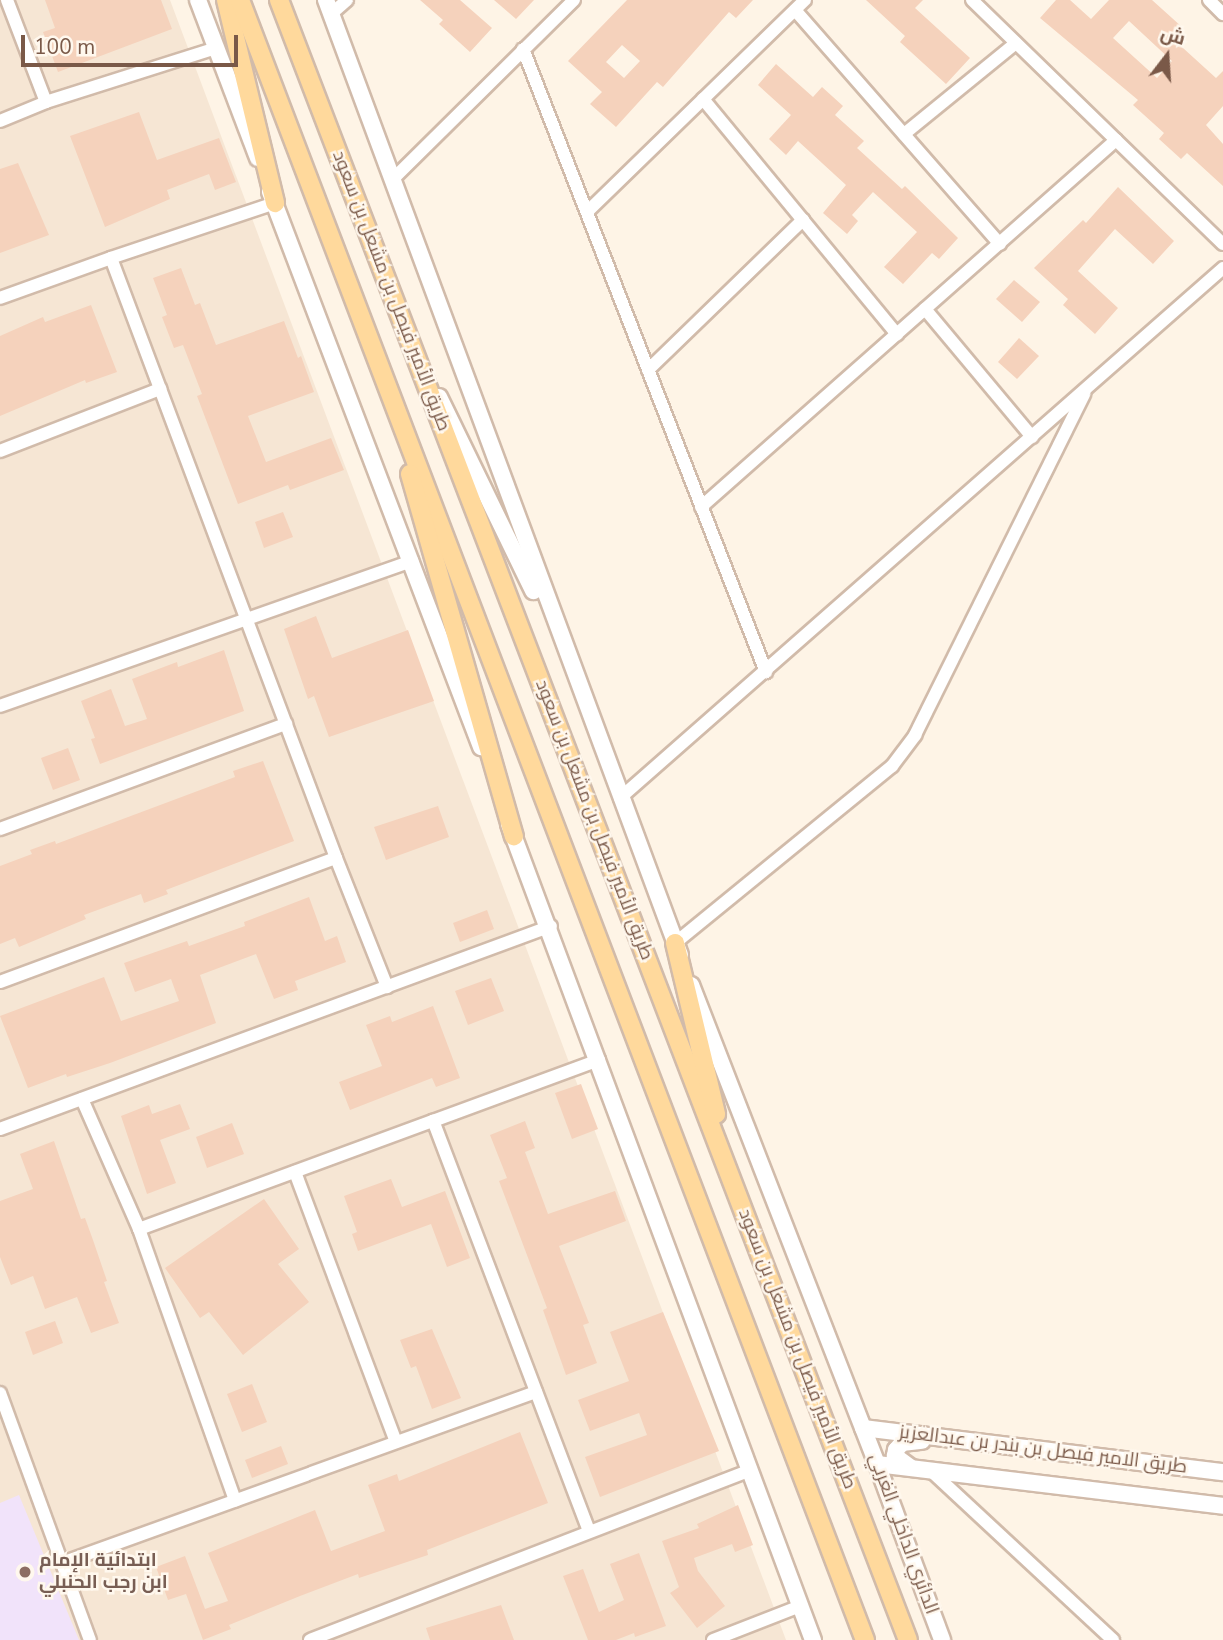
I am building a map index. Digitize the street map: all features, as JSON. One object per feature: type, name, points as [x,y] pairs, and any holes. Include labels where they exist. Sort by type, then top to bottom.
[{"type":"main road","points":[[198,0],[550,927],[813,1640]]},
{"type":"main road","points":[[226,0],[275,203]]},
{"type":"main road","name":"طريق الأمير فيصل بن مشعل بن سعود","points":[[240,0],[865,1640]]},
{"type":"main road","name":"طريق الأمير فيصل بن مشعل بن سعود","points":[[279,0],[908,1640]]},
{"type":"main road","points":[[328,7],[573,672]]},
{"type":"main road","points":[[405,329],[573,672]]},
{"type":"main road","points":[[377,360],[514,836]]},
{"type":"main road","name":"الدائري الداخلي الغربي","points":[[573,672],[942,1640]]},
{"type":"main road","points":[[675,943],[734,1185]]},
{"type":"main road","name":"طريق الامير فيصل بن بندر بن عبدالعزيز","points":[[863,1428],[1223,1472]]},
{"type":"main road","points":[[922,1469],[895,1456],[902,1443],[942,1438]]},
{"type":"main road","name":"طريق الامير فيصل بن بندر بن عبدالعزيز","points":[[877,1464],[1223,1506]]},
{"type":"street","points":[[7,0],[46,102]]},
{"type":"street","points":[[328,7],[347,0]]},
{"type":"street","points":[[392,180],[574,0]]},
{"type":"street","points":[[587,212],[805,0]]},
{"type":"street","points":[[972,0],[1223,244]]},
{"type":"street","points":[[1209,0],[1223,14]]},
{"type":"street","points":[[794,10],[1000,244]]},
{"type":"street","points":[[904,134],[1016,43]]},
{"type":"street","points":[[0,121],[46,102],[216,48]]},
{"type":"street","points":[[523,49],[766,672]]},
{"type":"street","points":[[703,99],[897,334]]},
{"type":"street","points":[[701,507],[1116,141]]},
{"type":"street","points":[[0,298],[275,203]]},
{"type":"street","points":[[648,370],[803,220]]},
{"type":"street","points":[[111,258],[387,987]]},
{"type":"street","points":[[621,798],[1223,268]]},
{"type":"street","points":[[925,309],[1032,437]]},
{"type":"street","points":[[675,943],[892,766],[907,745],[1087,388]]},
{"type":"street","points":[[0,451],[160,389]]},
{"type":"street","points":[[0,706],[246,617],[412,561]]},
{"type":"street","points":[[0,829],[286,724]]},
{"type":"street","points":[[0,982],[336,858]]},
{"type":"street","points":[[0,1129],[550,927]]},
{"type":"street","points":[[139,1229],[599,1060]]},
{"type":"street","points":[[82,1099],[139,1229],[235,1500]]},
{"type":"street","points":[[433,1121],[589,1531]]},
{"type":"street","points":[[295,1171],[396,1442]]},
{"type":"street","points":[[62,1563],[536,1392]]},
{"type":"street","points":[[0,1393],[90,1640]]},
{"type":"street","points":[[922,1469],[1113,1640]]},
{"type":"street","points":[[310,1640],[749,1471]]},
{"type":"street","points":[[713,1640],[800,1606]]},
{"type":"shaded area","points":[[0,0],[170,0],[786,1640],[0,1640]]},
{"type":"shaded area","name":"ابتدائية الإمام ابن رجب الحنبلي","points":[[19,1495],[79,1640],[0,1640],[0,1503]]},
{"type":"building","points":[[45,0],[161,0],[172,29],[58,72],[43,32],[55,28]]},
{"type":"building","points":[[420,0],[460,0],[492,28],[470,52],[439,24],[443,20]]},
{"type":"building","points":[[494,0],[534,0],[516,19]]},
{"type":"building","points":[[627,0],[753,0],[736,18],[729,12],[663,87],[657,82],[616,127],[590,104],[602,92],[568,61]],"holes":[[[622,45],[640,61],[624,78],[606,62]]]},
{"type":"building","points":[[866,0],[923,0],[915,8],[970,58],[946,84],[900,42],[905,36]]},
{"type":"building","points":[[1056,0],[1070,0],[1091,19],[1109,0],[1152,0],[1182,27],[1172,38],[1216,78],[1223,71],[1223,106],[1206,125],[1223,144],[1223,186],[1187,153],[1181,159],[1159,139],[1164,133],[1133,105],[1138,100],[1040,18]],"holes":[[[1129,21],[1172,61],[1157,78],[1113,38]]]},
{"type":"building","points":[[776,64],[813,97],[822,87],[843,106],[835,115],[864,141],[857,148],[902,189],[905,186],[958,238],[939,259],[932,253],[903,284],[884,267],[917,232],[873,192],[852,215],[858,221],[847,234],[823,213],[846,185],[798,141],[786,155],[769,139],[791,115],[758,85]]},
{"type":"building","points":[[139,112],[157,160],[219,138],[236,182],[215,190],[209,174],[167,190],[170,199],[105,227],[70,136]]},
{"type":"building","points":[[18,163],[49,235],[0,253],[0,169]]},
{"type":"building","points":[[1118,187],[1174,241],[1153,264],[1115,229],[1078,271],[1118,308],[1095,334],[1063,305],[1068,299],[1034,268],[1083,220],[1086,223]]},
{"type":"building","points":[[181,268],[195,305],[200,303],[216,345],[284,321],[298,358],[301,356],[314,392],[248,416],[266,462],[331,438],[344,470],[290,490],[288,485],[238,504],[197,396],[202,394],[183,345],[174,348],[162,317],[167,315],[153,278]]},
{"type":"building","points":[[1014,280],[1040,302],[1022,322],[996,299]]},
{"type":"building","points":[[91,305],[117,372],[86,383],[85,380],[0,416],[0,336],[43,317],[45,322]]},
{"type":"building","points":[[1019,338],[1039,356],[1017,379],[998,362]]},
{"type":"building","points":[[283,512],[293,537],[264,548],[255,522]]},
{"type":"building","points":[[316,616],[332,658],[408,630],[434,701],[329,737],[314,696],[308,699],[284,629]]},
{"type":"building","points":[[224,650],[244,711],[100,764],[91,739],[95,738],[81,701],[111,689],[125,726],[147,719],[132,679],[177,662],[178,667]]},
{"type":"building","points":[[68,748],[80,780],[53,790],[41,758]]},
{"type":"building","points":[[263,761],[294,841],[166,890],[168,894],[144,903],[141,894],[84,915],[86,919],[19,947],[15,938],[0,944],[0,866],[32,854],[30,850],[55,841],[56,844],[235,777],[233,771]]},
{"type":"building","points":[[438,806],[449,837],[386,860],[374,827]]},
{"type":"building","points":[[309,897],[325,941],[337,936],[346,962],[295,981],[298,990],[274,999],[256,954],[200,975],[216,1023],[110,1063],[67,1077],[66,1074],[28,1088],[0,1016],[104,977],[121,1021],[179,1001],[171,979],[135,992],[124,963],[187,941],[189,946],[245,926],[244,922]]},
{"type":"building","points":[[487,910],[494,929],[460,942],[453,923]]},
{"type":"building","points":[[491,978],[504,1011],[468,1025],[455,991]]},
{"type":"building","points":[[433,1006],[460,1078],[436,1087],[432,1078],[350,1110],[339,1082],[382,1066],[366,1025],[390,1016],[392,1022]]},
{"type":"building","points":[[581,1084],[598,1129],[572,1139],[555,1093]]},
{"type":"building","points":[[180,1104],[190,1129],[160,1140],[176,1183],[147,1194],[121,1116],[149,1105],[152,1114]]},
{"type":"building","points":[[525,1121],[535,1148],[525,1152],[548,1214],[615,1191],[626,1221],[559,1246],[589,1323],[583,1325],[597,1363],[566,1375],[543,1310],[547,1308],[499,1181],[507,1178],[490,1135]]},
{"type":"building","points":[[232,1123],[244,1154],[207,1168],[196,1137]]},
{"type":"building","points":[[54,1141],[81,1219],[85,1218],[93,1240],[119,1323],[91,1333],[77,1297],[45,1309],[33,1276],[11,1285],[0,1257],[0,1201],[33,1189],[20,1154]]},
{"type":"building","points":[[391,1179],[402,1207],[445,1191],[470,1258],[447,1267],[431,1224],[358,1251],[352,1234],[357,1232],[344,1196]]},
{"type":"building","points":[[264,1199],[299,1249],[278,1264],[309,1302],[243,1355],[209,1312],[200,1318],[165,1268]]},
{"type":"building","points":[[663,1312],[719,1451],[600,1497],[585,1457],[647,1435],[639,1413],[590,1431],[578,1400],[629,1381],[610,1332]]},
{"type":"building","points":[[55,1321],[63,1343],[33,1355],[25,1332]]},
{"type":"building","points":[[432,1329],[461,1398],[432,1409],[416,1366],[411,1368],[400,1340]]},
{"type":"building","points":[[252,1384],[267,1422],[242,1432],[227,1394]]},
{"type":"building","points":[[520,1432],[548,1503],[427,1550],[428,1555],[359,1578],[358,1574],[300,1596],[229,1625],[231,1629],[203,1640],[186,1594],[168,1600],[156,1567],[185,1556],[205,1609],[228,1601],[208,1553],[315,1510],[331,1551],[385,1531],[368,1485],[397,1474],[399,1481]]},
{"type":"building","points":[[281,1446],[288,1464],[252,1478],[245,1460]]},
{"type":"building","points":[[738,1505],[753,1545],[735,1552],[732,1544],[694,1558],[698,1571],[725,1606],[697,1628],[670,1593],[679,1587],[662,1541],[699,1528],[697,1524]]},
{"type":"building","points":[[639,1553],[666,1626],[635,1637],[634,1633],[616,1640],[588,1640],[563,1576],[583,1569],[599,1612],[624,1600],[610,1564]]},
{"type":"building","points":[[501,1605],[514,1640],[430,1640],[426,1628]]},
{"type":"place","name":"ابتدائية الإمام ابن رجب الحنبلي","points":[[25,1572]]}]
